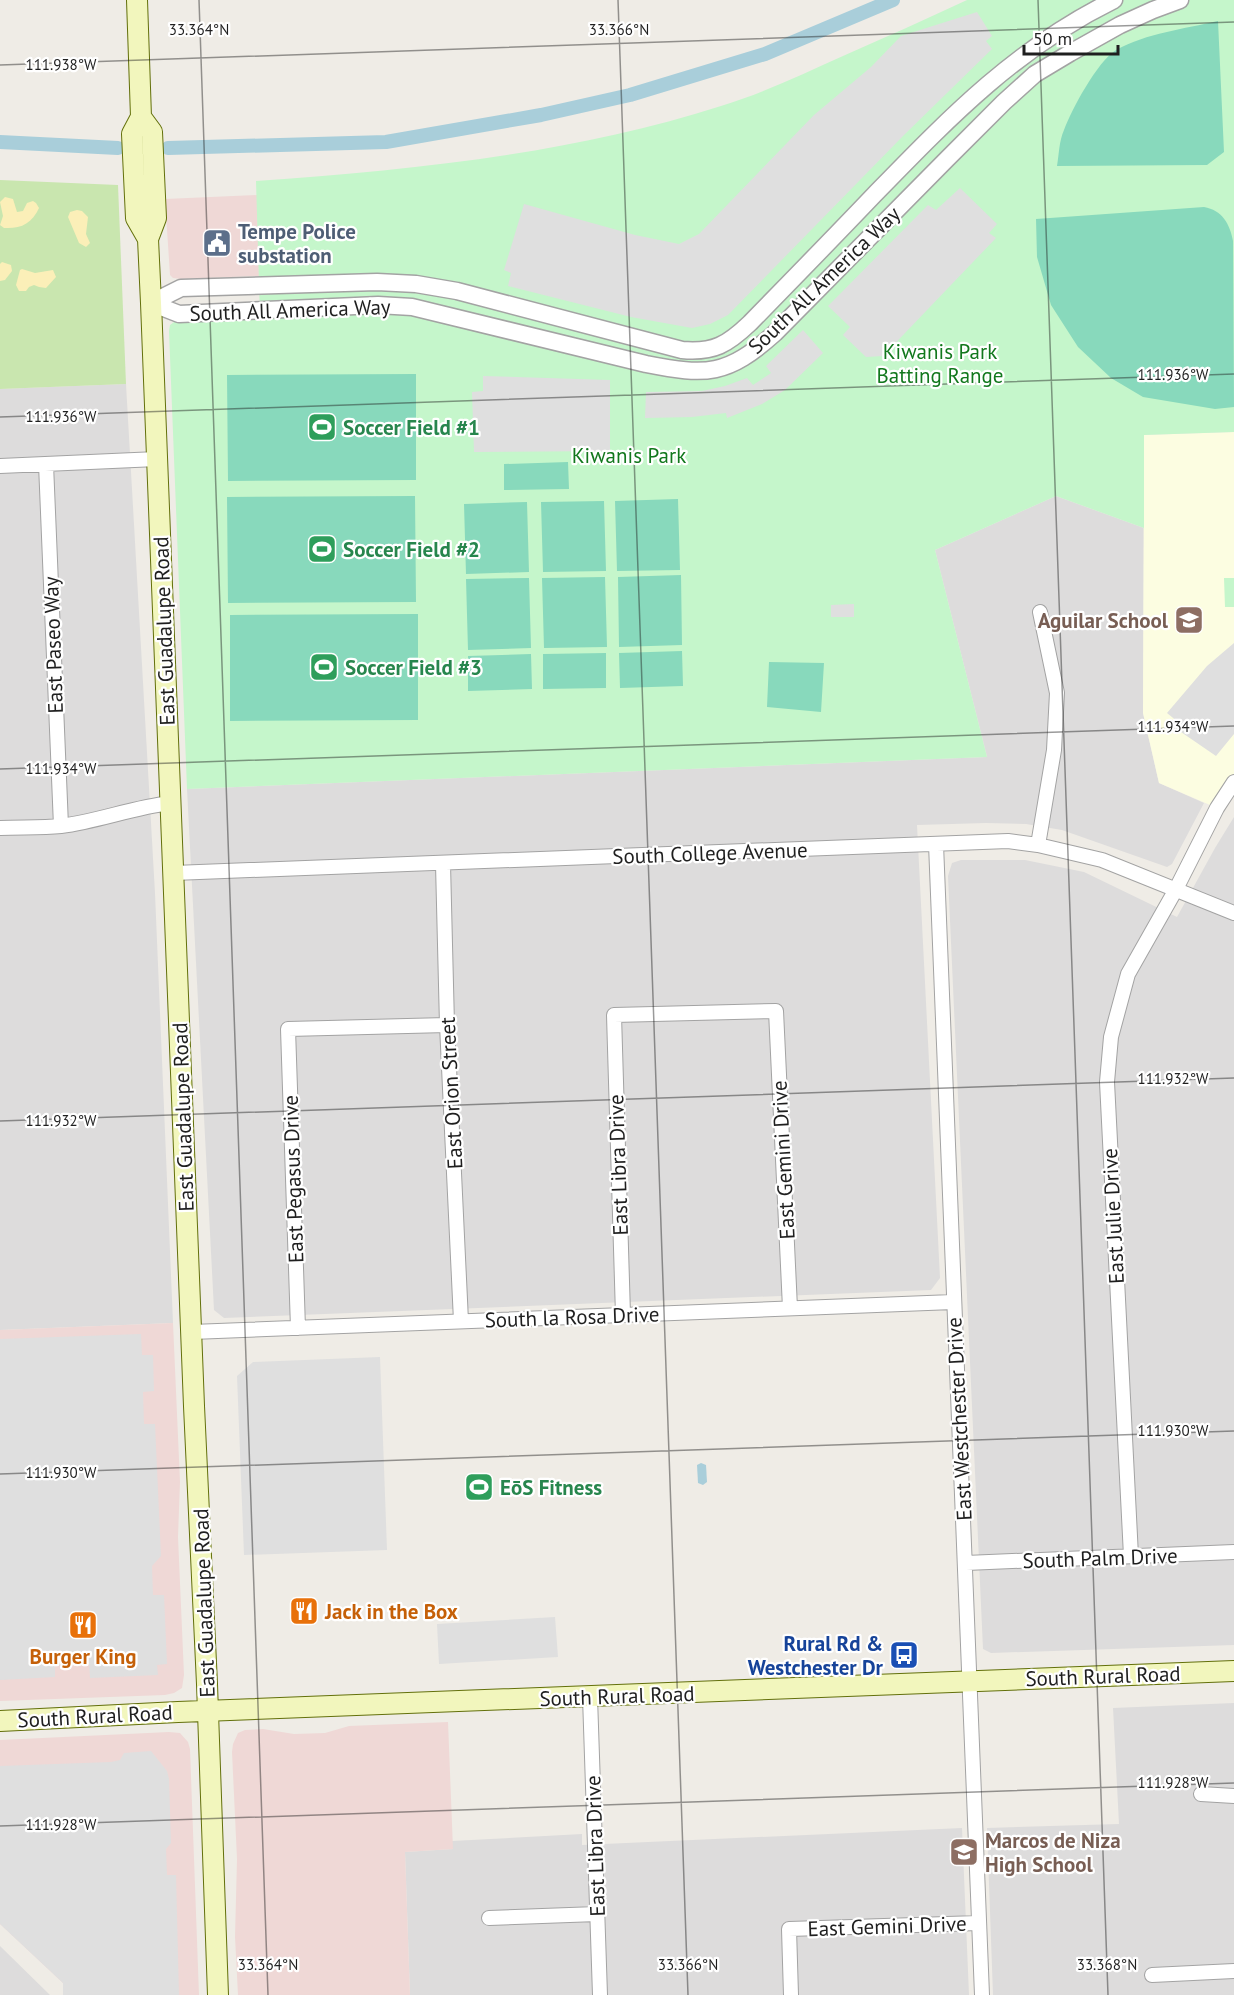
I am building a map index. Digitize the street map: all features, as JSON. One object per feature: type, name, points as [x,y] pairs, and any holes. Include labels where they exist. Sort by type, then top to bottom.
[{"type":"main road","points":[[137,0],[142,128]]},
{"type":"main road","name":"East Guadalupe Road","points":[[142,128],[153,159],[156,218],[148,239],[218,1995]]},
{"type":"main road","name":"East Guadalupe Road","points":[[142,128],[133,160],[136,218],[148,239]]},
{"type":"main road","name":"South Rural Road","points":[[0,1721],[1234,1671]]},
{"type":"street","name":"South All America Way","points":[[151,303],[181,288],[377,282],[416,284],[457,291],[682,350],[711,349],[736,336],[758,315],[908,160],[994,78],[1024,54],[1080,17],[1114,0]]},
{"type":"street","name":"South All America Way","points":[[151,303],[179,314],[378,305],[412,307],[609,356],[684,371],[719,370],[760,347],[775,333],[1004,102],[1035,74],[1110,30],[1180,0]]},
{"type":"street","points":[[908,160],[926,180]]},
{"type":"street","points":[[377,282],[378,305]]},
{"type":"street","points":[[244,286],[245,311]]},
{"type":"street","points":[[609,356],[616,332]]},
{"type":"street","points":[[0,466],[157,459]]},
{"type":"street","name":"East Paseo Way","points":[[46,464],[61,826]]},
{"type":"street","points":[[1038,844],[1054,750],[1057,693],[1040,612]]},
{"type":"street","name":"East Julie Drive","points":[[1131,1556],[1107,1082],[1111,1037],[1128,974],[1175,891],[1217,808],[1234,782]]},
{"type":"street","points":[[0,828],[61,826],[145,806],[171,803]]},
{"type":"street","name":"South College Avenue","points":[[174,873],[1008,841],[1038,844],[1102,860],[1234,913]]},
{"type":"street","name":"East Westchester Drive","points":[[936,844],[982,1995]]},
{"type":"street","name":"East Orion Street","points":[[443,864],[447,1025],[461,1321]]},
{"type":"street","name":"East Gemini Drive","points":[[614,1015],[776,1011],[790,1308]]},
{"type":"street","name":"East Libra Drive","points":[[614,1015],[623,1315]]},
{"type":"street","name":"East Pegasus Drive","points":[[298,1328],[288,1029],[447,1025]]},
{"type":"street","name":"South la Rosa Drive","points":[[192,1332],[953,1302]]},
{"type":"street","name":"South Palm Drive","points":[[966,1563],[1234,1552]]},
{"type":"street","name":"East Libra Drive","points":[[590,1697],[600,1995]]},
{"type":"street","points":[[1201,1794],[1234,1797]]},
{"type":"street","points":[[489,1918],[597,1914]]},
{"type":"street","name":"East Gemini Drive","points":[[791,1995],[789,1929],[979,1923]]},
{"type":"street","points":[[1152,1975],[1234,1971]]},
{"type":"shaded area","points":[[977,12],[992,36],[986,41],[992,49],[903,136],[728,315],[710,324],[692,328],[631,317],[508,286],[511,273],[504,270],[524,204],[635,235],[679,244],[699,234],[814,115],[871,67],[901,36]]},
{"type":"shaded area","points":[[960,188],[997,224],[989,233],[996,238],[883,356],[866,357],[843,335],[850,327],[828,306],[928,205],[936,210]]},
{"type":"shaded area","points":[[257,195],[259,276],[181,279],[170,275],[165,199]]},
{"type":"shaded area","points":[[803,330],[823,353],[785,390],[762,404],[727,418],[726,413],[692,417],[645,418],[646,392],[702,391],[747,378],[753,385],[771,373],[766,366]]},
{"type":"shaded area","points":[[483,376],[610,380],[610,451],[474,452],[472,392],[483,391]]},
{"type":"shaded area","points":[[126,384],[155,893],[173,1323],[0,1330],[0,389]]},
{"type":"shaded area","name":"Aguilar School","points":[[1234,432],[1234,782],[1217,808],[1159,783],[1143,713],[1144,435]]},
{"type":"shaded area","points":[[1056,496],[1144,528],[1143,713],[1159,783],[1204,803],[1172,864],[1167,867],[1062,830],[1026,824],[917,825],[940,1278],[931,1290],[224,1318],[214,1310],[187,789],[987,757],[935,550]]},
{"type":"shaded area","points":[[854,604],[854,617],[831,617],[831,605]]},
{"type":"shaded area","points":[[1234,643],[1234,734],[1216,756],[1181,732],[1184,727],[1167,713],[1207,666]]},
{"type":"shaded area","points":[[1234,817],[1234,1645],[991,1653],[983,1649],[948,876],[952,863],[961,860],[1025,860],[1084,872],[1177,917]]},
{"type":"shaded area","points":[[173,1323],[180,1482],[178,1537],[184,1675],[182,1688],[165,1695],[0,1701],[0,1330]]},
{"type":"shaded area","points":[[141,1334],[142,1355],[153,1355],[154,1391],[143,1392],[144,1424],[155,1424],[161,1556],[152,1566],[153,1595],[164,1595],[167,1664],[157,1665],[158,1675],[90,1678],[89,1663],[55,1665],[55,1677],[0,1680],[0,1339]]},
{"type":"shaded area","points":[[380,1357],[387,1550],[244,1555],[237,1376],[253,1362]]},
{"type":"shaded area","points":[[555,1617],[558,1657],[439,1664],[437,1624]]},
{"type":"shaded area","points":[[1234,1703],[1234,1995],[993,1995],[987,1828],[1119,1824],[1113,1708]]},
{"type":"shaded area","points":[[448,1722],[453,1849],[405,1852],[410,1995],[238,1995],[235,1937],[237,1859],[232,1752],[238,1733],[245,1730],[263,1729],[294,1734],[325,1733],[349,1726]]},
{"type":"shaded area","points":[[180,1733],[188,1742],[190,1749],[199,1995],[63,1995],[63,1983],[0,1924],[0,1740]]},
{"type":"shaded area","points":[[151,1751],[167,1771],[169,1779],[171,1843],[166,1849],[167,1875],[176,1875],[179,1995],[63,1995],[63,1983],[0,1924],[0,1766],[111,1762],[120,1760],[124,1753]]},
{"type":"shaded area","points":[[962,1828],[969,1995],[410,1995],[405,1852],[452,1849],[452,1841],[582,1834],[582,1845]]},
{"type":"shaded area","points":[[0,1946],[50,1995],[0,1995]]},
{"type":"green space","name":"Kiwanis Park","points":[[967,0],[1234,0],[1234,432],[1144,435],[1144,528],[1056,496],[935,550],[987,757],[187,789],[169,331],[170,325],[178,319],[260,317],[256,181],[432,165],[491,157],[549,148],[664,123],[768,89]]},
{"type":"green space","points":[[1218,21],[1224,152],[1207,165],[1057,166],[1061,139],[1068,121],[1086,87],[1109,56],[1116,50],[1140,39]]},
{"type":"green space","points":[[0,180],[118,185],[126,384],[0,389]]},
{"type":"green space","points":[[1204,207],[1216,211],[1224,219],[1233,241],[1234,407],[1215,409],[1143,397],[1111,378],[1078,347],[1051,305],[1037,257],[1036,219]]},
{"type":"green space","name":"Soccer Field #1","points":[[416,374],[416,480],[228,481],[227,375]]},
{"type":"green space","points":[[568,462],[569,489],[504,490],[504,464]]},
{"type":"green space","name":"Soccer Field #2","points":[[415,496],[416,602],[228,603],[227,497]]},
{"type":"green space","points":[[678,499],[680,570],[617,571],[615,501]]},
{"type":"green space","points":[[604,501],[606,571],[543,572],[541,502]]},
{"type":"green space","points":[[527,502],[529,572],[466,574],[464,504]]},
{"type":"green space","points":[[681,575],[682,645],[619,647],[618,577]]},
{"type":"green space","points":[[605,577],[607,647],[544,648],[542,578]]},
{"type":"green space","points":[[529,578],[531,648],[468,650],[466,579]]},
{"type":"green space","points":[[1224,578],[1234,578],[1234,607],[1225,607]]},
{"type":"green space","name":"Soccer Field #3","points":[[418,614],[418,720],[230,721],[230,615]]},
{"type":"green space","points":[[682,651],[683,686],[620,688],[619,653]]},
{"type":"green space","points":[[606,653],[606,688],[543,689],[543,654]]},
{"type":"green space","points":[[531,654],[532,689],[468,691],[468,656]]},
{"type":"green space","points":[[769,662],[824,663],[821,712],[767,707]]},
{"type":"sand","points":[[5,197],[13,199],[17,212],[23,211],[27,203],[33,201],[39,208],[29,222],[15,228],[4,228],[0,225],[3,216],[0,202]]},
{"type":"sand","points":[[82,211],[88,217],[86,234],[90,243],[86,247],[79,243],[68,217],[70,212]]},
{"type":"sand","points":[[2,262],[11,265],[12,271],[5,280],[0,281],[0,264]]},
{"type":"sand","points":[[22,269],[35,273],[53,270],[56,277],[46,288],[34,285],[26,291],[19,291],[16,285]]},
{"type":"water","points":[[701,1463],[706,1465],[707,1482],[703,1485],[698,1483],[697,1465]]},
{"type":"waterway","points":[[168,148],[386,142],[541,115],[630,95],[765,54],[893,0]]},
{"type":"waterway","points":[[0,142],[118,148]]},
{"type":"place","name":"Tempe Police substation","points":[[217,243]]},
{"type":"place","name":"Soccer Field #1","points":[[322,427]]},
{"type":"place","name":"Soccer Field #2","points":[[322,549]]},
{"type":"place","name":"Aguilar School","points":[[1189,620]]},
{"type":"place","name":"Soccer Field #3","points":[[324,667]]},
{"type":"place","name":"EōS Fitness","points":[[479,1487]]},
{"type":"place","name":"Jack in the Box","points":[[304,1611]]},
{"type":"place","name":"Burger King","points":[[83,1625]]},
{"type":"place","name":"Rural Rd & Westchester Dr","points":[[904,1655]]},
{"type":"place","name":"Marcos de Niza High School","points":[[964,1852]]},
{"type":"park label","name":"Kiwanis Park Batting Range","points":[[940,363]]}]
